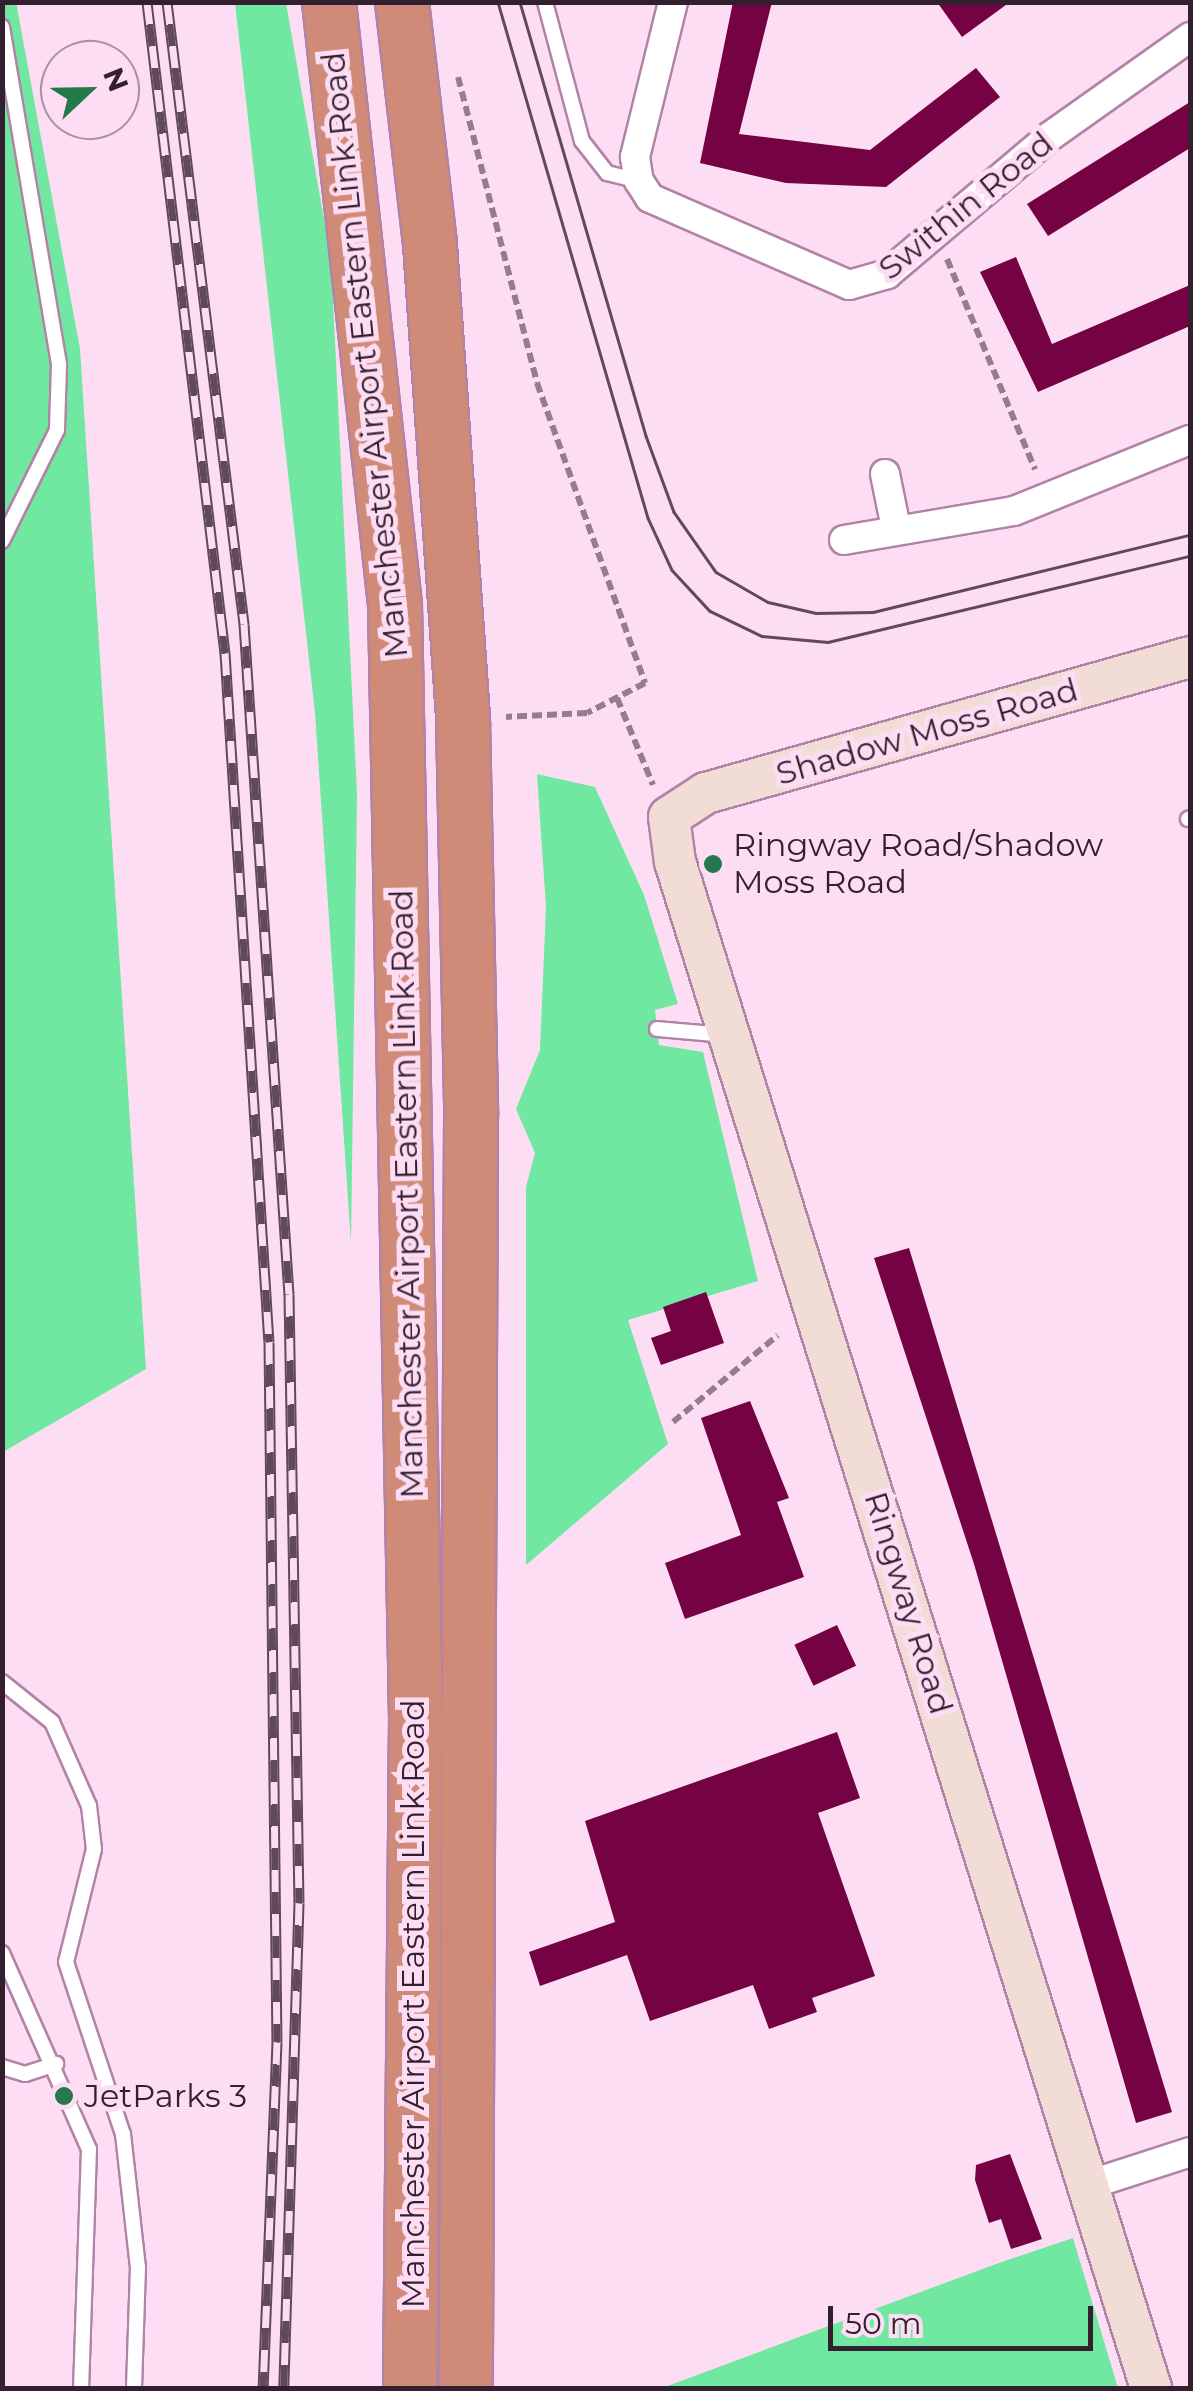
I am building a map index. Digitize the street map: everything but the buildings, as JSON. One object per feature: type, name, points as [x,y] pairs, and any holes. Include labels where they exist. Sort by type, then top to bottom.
[{"type":"highway","name":"Manchester Airport Eastern Link Road","points":[[328,2],[395,606],[416,1718],[410,2388]]},
{"type":"highway","name":"Manchester Airport Eastern Link Road","points":[[402,2],[430,245],[463,721],[471,1136],[466,2388]]},
{"type":"street","points":[[639,180],[635,157],[673,2]]},
{"type":"street","name":"Swithin Road","points":[[639,180],[650,198],[848,285],[888,274],[934,230],[1190,38]]},
{"type":"street","points":[[844,540],[1048,500],[1190,440]]},
{"type":"street","points":[[885,474],[896,528]]},
{"type":"street","name":"Shadow Moss Road","points":[[670,817],[706,792],[1190,658]]},
{"type":"street","name":"Ringway Road","points":[[670,817],[676,862],[1151,2388]]},
{"type":"street","points":[[1088,2186],[1190,2152]]},
{"type":"lane","points":[[545,2],[582,141],[607,173],[639,180]]},
{"type":"lane","points":[[2,27],[60,366],[57,430],[2,541]]},
{"type":"lane","points":[[657,1029],[730,1036]]},
{"type":"lane","points":[[2,1682],[52,1722],[89,1806],[94,1849],[66,1973],[123,2134],[138,2267],[134,2388]]},
{"type":"lane","points":[[2,1952],[56,2064],[88,2149],[81,2388]]},
{"type":"lane","points":[[2,2068],[25,2074],[56,2064]]},
{"type":"path","points":[[452,56],[537,382],[645,683],[587,713],[492,718]]},
{"type":"path","points":[[934,230],[1048,500]]},
{"type":"path","points":[[617,698],[670,817]]},
{"type":"path","points":[[674,1422],[778,1335]]},
{"type":"green space","points":[[16,2],[80,349],[146,1369],[3,1452],[2,3]]},
{"type":"green space","points":[[235,3],[286,3],[331,259],[357,794],[351,1243],[315,713]]},
{"type":"green space","points":[[537,774],[595,787],[644,895],[678,1004],[655,1010],[659,1045],[703,1052],[758,1281],[628,1320],[668,1444],[526,1565],[526,1187],[535,1153],[516,1109],[540,1050],[546,907]]},
{"type":"green space","points":[[1073,2238],[1118,2388],[662,2388],[996,2264]]},
{"type":"tram line","points":[[498,2],[648,518],[672,570],[710,611],[762,636],[828,642],[1190,556]]},
{"type":"tram line","points":[[520,2],[646,436],[674,512],[716,572],[768,602],[816,613],[873,612],[1190,535]]},
{"type":"railway","points":[[147,2],[225,653],[269,1342],[277,2042],[263,2388]]},
{"type":"railway","points":[[167,2],[244,624],[289,1294],[299,1903],[284,2388]]},
{"type":"place","name":"Ringway Road/Shadow Moss Road","points":[[713,864]]},
{"type":"place","name":"JetParks 3","points":[[64,2096]]}]
